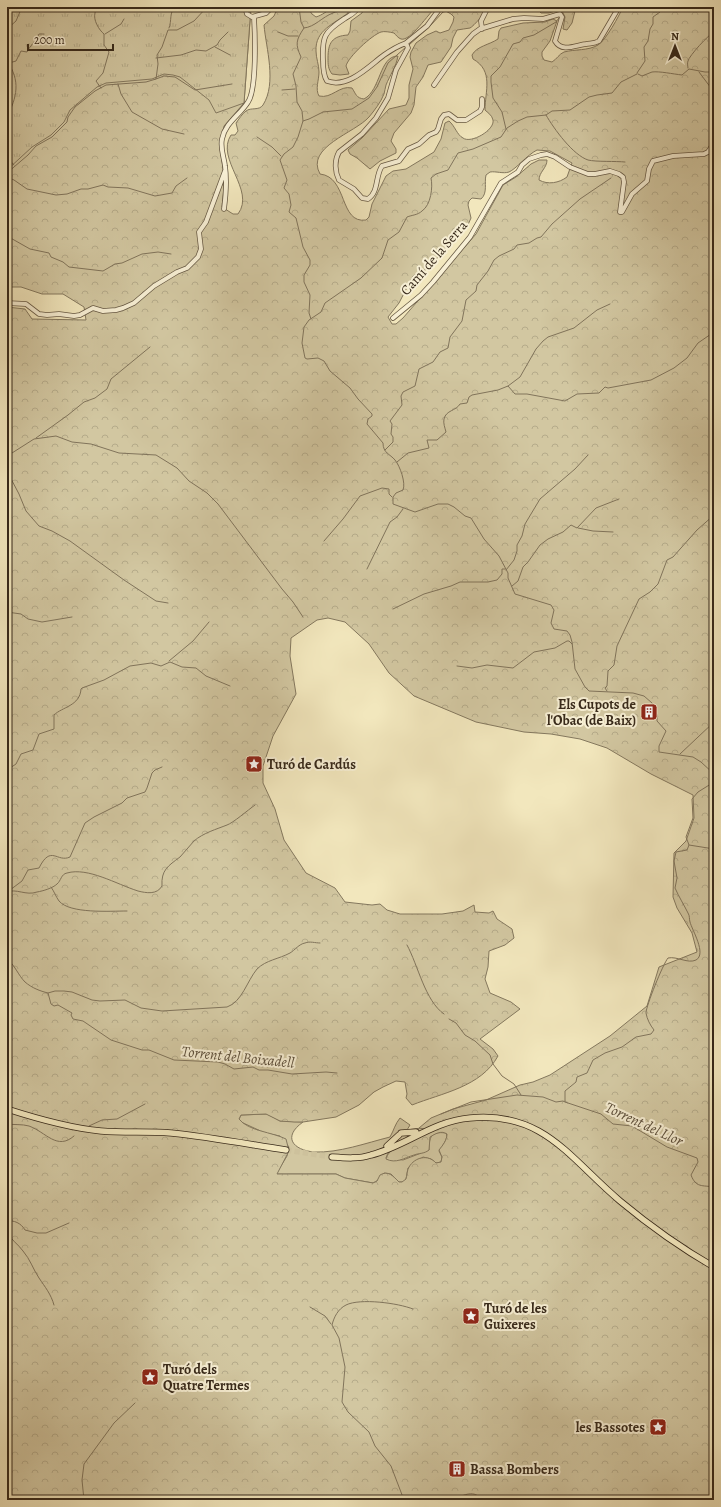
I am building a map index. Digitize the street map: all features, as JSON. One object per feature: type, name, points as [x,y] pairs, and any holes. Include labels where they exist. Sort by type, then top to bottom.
[{"type":"main road","points":[[7,1110],[56,1126],[86,1131],[171,1136],[286,1150]]},
{"type":"main road","points":[[332,1157],[352,1158],[371,1156],[400,1137],[434,1124],[468,1116],[503,1117],[527,1124],[558,1141],[611,1190],[639,1213],[673,1239],[714,1266]]},
{"type":"main road","points":[[343,1158],[368,1154],[385,1147],[400,1137],[425,1131],[448,1122],[479,1117],[502,1119],[538,1131],[564,1148],[610,1192],[643,1219],[672,1241],[714,1266]]},
{"type":"main road","points":[[385,1147],[400,1137]]},
{"type":"street","points":[[245,7],[248,14],[254,17],[266,13],[270,8]]},
{"type":"street","points":[[358,7],[356,11],[340,22],[324,38],[323,64],[324,74],[327,81],[336,83],[351,79],[386,54],[406,43],[429,24],[438,11]]},
{"type":"street","points":[[482,29],[481,21],[488,7]]},
{"type":"street","points":[[434,85],[461,47],[473,34],[482,29],[513,19],[543,19],[560,14],[562,17],[555,41],[562,47],[570,48],[599,41],[619,7]]},
{"type":"street","points":[[224,209],[226,189],[225,171],[221,150],[222,138],[228,126],[248,103],[250,97],[255,52],[254,17]]},
{"type":"street","points":[[406,43],[407,50],[396,70],[386,102],[376,118],[362,134],[336,156],[336,169],[339,180],[354,189],[362,198],[368,199],[372,195],[382,166],[399,161],[408,149],[436,132],[444,115],[449,114],[462,121],[476,115],[482,107],[482,99]]},
{"type":"street","name":"Camí de la Serra","points":[[393,318],[421,295],[433,282],[470,237],[501,183],[518,172],[522,165],[529,159],[538,155],[547,154],[555,157],[570,167],[588,174],[610,171],[619,174],[623,177],[624,182],[623,197],[620,208],[620,212],[622,212],[634,192],[647,181],[649,169],[653,160],[673,156],[704,154],[708,152],[714,143]]},
{"type":"street","points":[[7,303],[26,304],[41,315],[60,314],[70,316],[80,315],[91,308],[96,308],[103,311],[116,310],[134,303],[154,286],[187,268],[199,256],[201,247],[199,232],[206,222],[225,171]]},
{"type":"green space","points":[[339,6],[349,9],[348,13],[326,28],[319,38],[316,54],[319,67],[317,90],[319,96],[328,96],[343,88],[352,88],[358,97],[364,99],[370,95],[387,61],[392,57],[398,56],[386,85],[383,97],[369,117],[325,148],[319,156],[317,164],[320,174],[329,177],[335,183],[351,215],[357,219],[366,220],[369,217],[372,204],[386,176],[393,171],[406,169],[434,152],[441,139],[445,123],[449,121],[459,135],[467,139],[477,138],[486,132],[493,124],[490,114],[485,110],[487,89],[486,75],[484,69],[473,59],[472,55],[480,48],[498,39],[501,28],[523,23],[545,22],[553,19],[557,21],[550,41],[542,52],[544,60],[552,62],[564,52],[590,48],[598,45],[608,33],[623,7],[714,7],[714,1500],[7,1500],[7,307],[25,309],[32,319],[86,320],[84,307],[63,294],[42,294],[21,287],[7,287],[7,7],[251,7],[244,103],[224,126],[220,147],[224,187],[222,207],[233,214],[238,214],[242,205],[242,195],[228,154],[227,144],[231,135],[235,135],[238,131],[236,123],[242,115],[248,110],[261,107],[267,96],[270,65],[264,25],[274,16],[278,7],[307,7],[316,17],[331,8]],"holes":[[[537,150],[550,151],[572,163],[567,177],[561,181],[553,183],[542,182],[539,180],[539,177],[547,163],[547,160],[539,160],[531,164],[516,177],[503,185],[476,234],[403,318],[396,324],[392,324],[388,317],[399,303],[413,276],[427,269],[442,253],[453,237],[459,231],[467,227],[471,218],[468,205],[469,201],[472,198],[481,199],[483,197],[486,175],[490,172],[509,172]],[[328,618],[345,622],[369,644],[389,673],[414,696],[476,722],[524,732],[551,734],[580,739],[607,748],[651,774],[693,795],[694,818],[686,841],[674,853],[673,897],[677,908],[692,933],[697,952],[659,967],[647,1006],[610,1036],[550,1075],[533,1082],[520,1085],[486,1100],[453,1109],[431,1118],[419,1128],[425,1129],[396,1147],[391,1151],[386,1159],[397,1161],[425,1152],[429,1150],[430,1137],[443,1132],[447,1134],[447,1136],[439,1150],[442,1157],[441,1162],[436,1163],[429,1158],[418,1159],[409,1167],[406,1179],[402,1182],[399,1182],[388,1173],[380,1175],[377,1181],[373,1183],[345,1178],[336,1174],[277,1174],[289,1151],[286,1139],[254,1129],[239,1119],[241,1115],[266,1114],[280,1121],[294,1122],[336,1117],[359,1105],[374,1092],[396,1081],[405,1082],[407,1094],[406,1098],[412,1105],[460,1088],[482,1075],[491,1067],[498,1056],[493,1049],[480,1039],[520,1009],[511,1002],[490,993],[485,979],[488,967],[489,951],[505,945],[514,938],[512,929],[497,919],[493,911],[489,913],[475,912],[474,905],[463,911],[442,914],[400,914],[387,910],[380,904],[372,905],[345,902],[335,888],[306,873],[284,840],[275,809],[263,783],[263,766],[273,736],[296,694],[290,656],[291,638],[317,620]]]},
{"type":"green space","points":[[7,7],[251,7],[244,103],[216,113],[209,100],[180,77],[173,75],[164,74],[152,79],[106,83],[97,87],[70,110],[64,122],[51,135],[32,147],[7,170]]},
{"type":"green space","points":[[364,7],[436,7],[414,32],[405,39],[401,39],[394,33],[382,32],[377,34],[351,57],[346,66],[349,74],[332,74],[328,62],[330,44],[338,37],[348,35],[351,21],[362,13]]},
{"type":"green space","points":[[442,7],[491,7],[472,27],[457,30],[451,47],[441,62],[428,65],[423,77],[416,87],[414,105],[411,113],[394,133],[391,141],[396,149],[396,153],[380,161],[370,169],[350,154],[348,150],[362,138],[389,109],[406,105],[409,98],[409,85],[413,69],[410,57],[416,43],[427,35],[436,31],[440,33],[449,30],[453,22],[454,17]]},
{"type":"green space","points":[[538,7],[576,7],[572,23],[567,30],[563,29],[565,17],[561,9],[549,13],[541,13],[538,10]]},
{"type":"green space","points":[[267,1114],[280,1121],[303,1122],[293,1133],[293,1142],[300,1149],[314,1152],[333,1151],[390,1137],[400,1118],[410,1125],[407,1130],[421,1128],[425,1129],[388,1153],[386,1158],[403,1160],[429,1150],[430,1138],[434,1134],[446,1133],[447,1137],[439,1151],[442,1157],[441,1162],[436,1163],[431,1159],[423,1157],[408,1168],[404,1182],[399,1182],[391,1174],[384,1173],[377,1181],[373,1183],[345,1178],[336,1174],[276,1174],[287,1156],[289,1147],[280,1136],[265,1133],[241,1122],[239,1119],[241,1115]]},
{"type":"waterway","points":[[7,29],[16,21],[22,7]]},
{"type":"waterway","points":[[96,7],[96,22],[104,34],[104,45],[109,52],[103,73],[96,81],[101,88]]},
{"type":"waterway","points":[[169,28],[171,14],[175,7]]},
{"type":"waterway","points":[[7,173],[36,146],[52,137],[67,122],[68,117],[75,107],[95,91],[106,85],[146,82],[156,79],[158,64],[157,55],[162,47],[168,30],[177,30],[194,21],[207,7]]},
{"type":"waterway","points":[[299,7],[301,22],[304,28],[297,42],[301,57],[293,74],[296,86],[297,102],[302,111],[303,121],[293,147],[284,154],[280,160],[287,180],[284,188],[289,194],[291,205],[289,212],[296,218],[303,247],[310,260],[310,265],[304,275],[304,282],[310,295],[309,313],[311,319]]},
{"type":"waterway","points":[[304,28],[312,26],[339,10],[352,7]]},
{"type":"waterway","points":[[409,45],[443,12],[464,7]]},
{"type":"waterway","points":[[637,73],[645,61],[644,47],[648,41],[650,29],[653,24],[653,17],[660,12],[659,7]]},
{"type":"waterway","points":[[506,129],[502,112],[493,98],[491,76],[500,67],[513,44],[520,42],[523,38],[534,35],[556,22],[559,18]]},
{"type":"waterway","points":[[105,34],[121,24],[124,19]]},
{"type":"waterway","points":[[156,58],[181,55],[196,50],[206,51],[217,45],[228,32]]},
{"type":"waterway","points":[[278,32],[288,36],[298,36]]},
{"type":"waterway","points":[[688,68],[689,58],[714,32]]},
{"type":"waterway","points":[[9,63],[16,61],[21,51],[27,52],[39,34],[44,34]]},
{"type":"waterway","points":[[215,47],[230,55]]},
{"type":"waterway","points":[[303,121],[323,112],[352,109],[369,98],[377,87],[388,63],[406,47]]},
{"type":"waterway","points":[[7,61],[16,82],[15,96],[7,117]]},
{"type":"waterway","points":[[638,74],[642,76],[652,72],[662,72],[682,75],[689,69],[714,72]]},
{"type":"waterway","points":[[699,72],[714,92]]},
{"type":"waterway","name":"Torrent del Llor","points":[[637,74],[621,82],[612,93],[589,97],[570,110],[552,111],[546,115],[527,117],[507,128],[501,137],[473,149],[458,153],[448,170],[436,174],[431,178],[431,196],[425,208],[419,213],[407,217],[399,232],[388,240],[382,258],[361,278],[325,303],[321,312],[309,320],[304,327],[302,343],[305,358],[318,358],[324,361],[330,371],[350,388],[372,414],[372,416],[368,419],[367,424],[383,443],[385,451],[393,458],[401,470],[404,487],[403,490],[396,493],[393,497],[393,504],[415,512],[438,504],[448,504],[465,516],[471,518],[484,539],[499,556],[508,573],[508,578],[515,594],[551,605],[554,610],[551,623],[554,629],[567,631],[570,635],[575,669],[585,687],[589,691],[633,693],[644,696],[652,703],[657,715],[657,721],[666,731],[659,746],[659,752],[693,757],[714,774]]},
{"type":"waterway","points":[[156,79],[164,76],[175,77],[195,90],[232,84]]},
{"type":"waterway","points":[[118,84],[121,94],[132,112],[162,129],[184,134]]},
{"type":"waterway","points":[[282,90],[295,89]]},
{"type":"waterway","points":[[546,115],[564,141],[582,157],[592,161],[625,162]]},
{"type":"waterway","points":[[257,137],[272,147],[281,156]]},
{"type":"waterway","points":[[7,147],[8,158],[14,165]]},
{"type":"waterway","points":[[7,177],[27,189],[56,195],[67,194],[81,189],[88,189],[103,185],[108,187],[128,188],[155,196],[172,193],[176,186],[187,178]]},
{"type":"waterway","points":[[385,450],[393,442],[393,437],[391,434],[392,424],[390,421],[402,405],[401,396],[403,392],[415,386],[419,369],[433,362],[440,352],[448,348],[450,337],[462,321],[466,300],[476,291],[477,285],[488,271],[494,260],[514,249],[517,245],[529,243],[541,237],[552,224],[580,199],[611,178]]},
{"type":"waterway","points":[[7,236],[30,249],[49,253],[51,257],[63,262],[69,267],[103,271],[115,264],[122,263],[142,254],[158,252],[171,254]]},
{"type":"waterway","points":[[508,386],[520,377],[536,349],[543,341],[548,337],[574,328],[597,310],[610,304]]},
{"type":"waterway","points":[[397,462],[408,453],[429,448],[427,440],[437,440],[446,432],[444,426],[445,416],[460,404],[467,403],[469,397],[472,395],[498,390],[508,386],[515,394],[527,394],[565,401],[577,394],[599,393],[605,387],[608,388],[651,380],[674,368],[687,358],[698,343],[714,332]]},
{"type":"waterway","points":[[36,438],[84,402],[95,398],[107,389],[111,379],[150,347]]},
{"type":"waterway","points":[[7,450],[12,453],[34,439],[56,436],[72,442],[91,444],[119,453],[156,455],[177,468],[189,481],[207,493],[218,504],[303,617]]},
{"type":"waterway","points":[[506,570],[514,560],[517,545],[522,536],[525,524],[540,499],[575,469],[588,455]]},
{"type":"waterway","points":[[7,459],[9,475],[26,511],[39,526],[70,541],[156,601],[168,603]]},
{"type":"waterway","points":[[324,541],[360,496],[382,488],[389,489],[389,494],[392,497]]},
{"type":"waterway","points":[[512,586],[518,581],[523,567],[540,545],[548,539],[563,532],[571,525],[577,528],[596,508],[619,499]]},
{"type":"waterway","points":[[367,569],[390,522],[397,517],[403,509]]},
{"type":"waterway","points":[[607,691],[605,688],[607,686],[608,671],[614,665],[617,646],[639,599],[650,592],[658,584],[667,560],[673,557],[697,530],[714,515]]},
{"type":"waterway","points":[[578,528],[593,531],[613,532]]},
{"type":"waterway","points":[[393,609],[424,594],[460,582],[488,582],[497,580],[502,574],[502,569],[505,569]]},
{"type":"waterway","points":[[7,612],[21,614],[28,619],[42,622],[72,617]]},
{"type":"waterway","points":[[169,661],[193,641],[209,622]]},
{"type":"waterway","points":[[457,666],[472,668],[487,665],[513,668],[534,652],[555,648],[567,641],[572,644]]},
{"type":"waterway","points":[[7,770],[16,764],[21,754],[33,750],[39,734],[54,729],[54,715],[74,703],[80,695],[82,688],[104,680],[130,666],[151,663],[161,666],[170,662],[182,667],[196,668],[206,676],[230,686]]},
{"type":"waterway","points":[[680,754],[714,722]]},
{"type":"waterway","points":[[10,890],[22,881],[28,870],[39,868],[47,857],[70,857],[85,823],[122,803],[127,798],[145,792],[152,773],[162,767]]},
{"type":"waterway","name":"Torrent del Llor","points":[[714,781],[698,792],[692,799],[693,818],[686,837],[689,845],[687,850],[676,852],[674,861],[677,878],[675,888],[689,915],[690,922],[698,942],[700,953],[699,957],[693,961],[668,958],[659,976],[646,1013],[654,1030],[651,1034],[636,1037],[622,1047],[605,1053],[593,1060],[587,1073],[577,1077],[576,1082],[565,1091],[565,1102],[601,1114],[613,1124],[632,1126],[667,1147],[697,1158],[698,1162],[691,1175],[693,1179],[697,1184],[714,1187]]},
{"type":"waterway","points":[[7,892],[14,891],[33,893],[45,890],[58,883],[65,874],[75,872],[93,874],[138,891],[148,893],[157,891],[162,886],[163,876],[166,869],[180,857],[194,841],[206,833],[230,824],[255,805]]},
{"type":"waterway","points":[[689,845],[714,849]]},
{"type":"waterway","points":[[51,887],[59,901],[72,908],[91,911],[127,911]]},
{"type":"waterway","points":[[48,993],[64,991],[72,992],[92,1000],[125,1000],[141,1008],[162,1011],[227,1007],[237,1001],[253,974],[261,966],[290,953],[303,944],[309,942],[320,943]]},
{"type":"waterway","points":[[407,945],[427,992],[437,1008],[444,1014]]},
{"type":"waterway","name":"Torrent del Boixadell","points":[[7,959],[25,982],[36,989],[48,993],[51,1004],[54,1006],[58,1005],[72,1013],[71,1015],[73,1019],[83,1021],[111,1040],[142,1050],[149,1050],[174,1060],[218,1062],[234,1069],[253,1067],[259,1070],[292,1074],[326,1072],[337,1073]]},
{"type":"waterway","points":[[449,1019],[456,1023],[465,1035],[475,1041],[490,1055],[493,1064],[502,1076],[514,1084],[521,1095]]},
{"type":"waterway","points":[[441,1114],[471,1102],[517,1095],[543,1097],[556,1102],[565,1102]]},
{"type":"waterway","points":[[89,1126],[102,1120],[117,1119],[145,1104]]},
{"type":"waterway","points":[[7,1124],[29,1126],[52,1139],[62,1142],[74,1136]]},
{"type":"waterway","points":[[7,1221],[17,1222],[25,1230],[37,1233],[46,1233],[69,1223]]},
{"type":"waterway","points":[[7,1232],[28,1257],[37,1275],[50,1294],[54,1305]]},
{"type":"waterway","points":[[404,1500],[391,1466],[375,1446],[369,1432],[348,1412],[342,1402],[345,1367],[339,1338],[332,1325],[335,1316],[339,1311],[346,1305],[352,1303],[379,1302],[413,1309]]},
{"type":"waterway","points":[[310,1307],[325,1316],[331,1324]]},
{"type":"waterway","points":[[84,1500],[82,1480],[84,1464],[114,1423],[135,1403]]},
{"type":"waterway","points":[[450,1500],[469,1494],[479,1497],[487,1497]]},
{"type":"tunnel","points":[[286,1150],[332,1157]]},
{"type":"place","name":"Els Cupots de l'Obac (de Baix)","points":[[649,712]]},
{"type":"place","name":"Turó de Cardús","points":[[254,764]]},
{"type":"place","name":"Turó de les Guixeres","points":[[471,1316]]},
{"type":"place","name":"Turó dels Quatre Termes","points":[[150,1377]]},
{"type":"place","name":"les Bassotes","points":[[658,1427]]},
{"type":"place","name":"Bassa Bombers","points":[[457,1469]]}]
